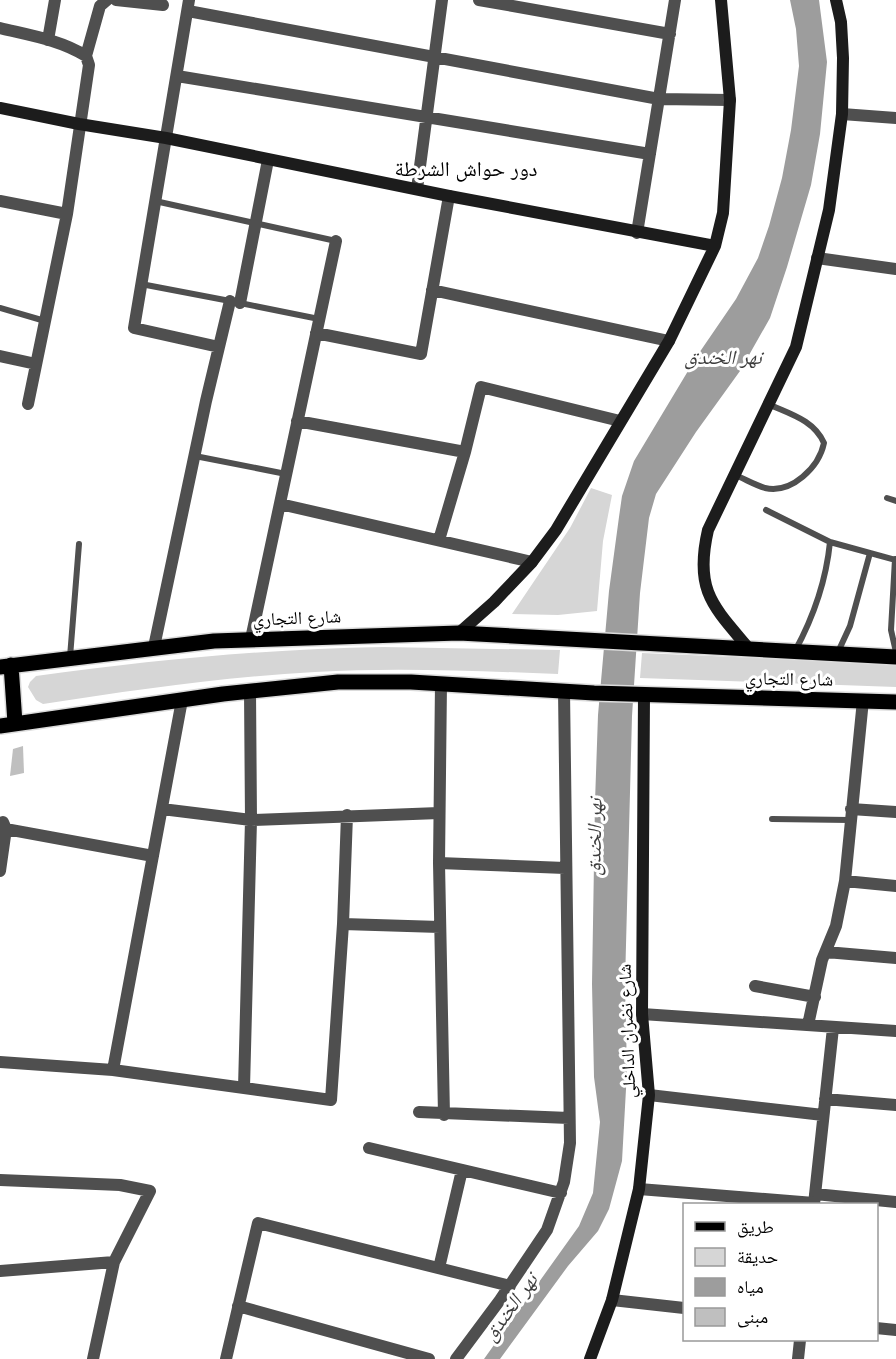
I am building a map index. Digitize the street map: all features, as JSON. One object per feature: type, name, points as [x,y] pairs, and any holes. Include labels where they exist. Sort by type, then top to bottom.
[{"type":"main road","points":[[459,633],[494,602],[532,562],[556,530],[669,341],[715,246],[723,213],[730,100],[721,0]]},
{"type":"main road","points":[[750,650],[714,608],[704,577],[702,553],[708,530],[796,347],[828,210],[842,114],[843,58],[841,22],[836,0]]},
{"type":"main road","points":[[0,108],[166,138],[637,233],[715,246]]},
{"type":"main road","name":"شارع التجاري","points":[[6,666],[154,647],[251,639],[459,633],[896,657]]},
{"type":"main road","points":[[6,666],[8,725],[250,691],[338,682],[441,683],[564,691]]},
{"type":"main road","name":"شارع التجاري","points":[[564,691],[896,702]]},
{"type":"main road","name":"شارع نضران الداخلي","points":[[590,1359],[612,1300],[639,1189],[649,1095],[642,1014],[644,695]]},
{"type":"street","points":[[48,40],[55,0]]},
{"type":"street","points":[[27,404],[67,214],[89,65],[86,56],[100,6],[107,0]]},
{"type":"street","points":[[116,0],[164,5]]},
{"type":"street","points":[[417,189],[442,0]]},
{"type":"street","points":[[479,0],[670,34]]},
{"type":"street","points":[[552,13],[554,0]]},
{"type":"street","points":[[637,233],[675,0]]},
{"type":"street","points":[[219,348],[134,328],[188,6],[434,57],[659,99],[730,100]]},
{"type":"street","points":[[0,28],[48,40],[78,50],[86,56]]},
{"type":"street","points":[[177,76],[650,154]]},
{"type":"street","points":[[842,114],[896,118]]},
{"type":"street","points":[[154,647],[219,348],[235,302],[257,224],[268,160]]},
{"type":"street","points":[[316,333],[421,354],[449,196]]},
{"type":"street","points":[[0,201],[67,214]]},
{"type":"street","points":[[251,639],[336,241]]},
{"type":"street","points":[[817,258],[896,268]]},
{"type":"street","points":[[432,290],[669,341]]},
{"type":"street","points":[[0,356],[36,363]]},
{"type":"street","points":[[439,540],[481,387],[620,421]]},
{"type":"street","points":[[297,421],[465,452]]},
{"type":"street","points":[[280,504],[532,562]]},
{"type":"street","points":[[441,683],[439,863],[444,1115]]},
{"type":"street","points":[[244,1088],[251,820],[250,691]]},
{"type":"street","points":[[456,1359],[510,1286],[547,1230],[564,1182],[570,1143],[564,691]]},
{"type":"street","points":[[113,1070],[182,700]]},
{"type":"street","points":[[808,1024],[826,952],[836,926],[845,881],[863,700]]},
{"type":"street","points":[[162,809],[251,820],[439,813]]},
{"type":"street","points":[[851,814],[896,812]]},
{"type":"street","points":[[0,1062],[113,1070],[331,1100],[343,924],[347,815]]},
{"type":"street","points":[[0,871],[2,826],[153,856]]},
{"type":"street","points":[[439,863],[566,868]]},
{"type":"street","points":[[845,881],[896,886]]},
{"type":"street","points":[[343,924],[440,927]]},
{"type":"street","points":[[826,952],[896,958]]},
{"type":"street","points":[[755,986],[815,997]]},
{"type":"street","points":[[642,1014],[896,1031]]},
{"type":"street","points":[[814,1201],[833,1028]]},
{"type":"street","points":[[649,1095],[824,1115]]},
{"type":"street","points":[[825,1099],[896,1105]]},
{"type":"street","points":[[418,1112],[444,1115],[569,1118]]},
{"type":"street","points":[[369,1148],[561,1193]]},
{"type":"street","points":[[438,1268],[462,1170]]},
{"type":"street","points":[[0,1180],[120,1185],[150,1191],[114,1262],[93,1359]]},
{"type":"street","points":[[639,1189],[814,1201],[896,1202]]},
{"type":"street","points":[[226,1359],[258,1223],[510,1286]]},
{"type":"street","points":[[0,1271],[114,1262]]},
{"type":"street","points":[[612,1300],[683,1308]]},
{"type":"street","points":[[238,1306],[429,1359]]},
{"type":"street","points":[[878,1328],[896,1330]]},
{"type":"street","points":[[798,1359],[800,1341]]},
{"type":"lane","points":[[155,201],[336,241]]},
{"type":"lane","points":[[141,284],[319,319]]},
{"type":"lane","points":[[0,308],[45,321]]},
{"type":"lane","points":[[735,475],[768,489],[779,488],[790,485],[803,476],[816,464],[822,453],[824,443],[813,426],[804,419],[768,404]]},
{"type":"lane","points":[[194,456],[286,474]]},
{"type":"lane","points":[[887,498],[896,501]]},
{"type":"lane","points":[[766,510],[830,542],[895,560],[891,630],[896,652]]},
{"type":"lane","points":[[794,652],[816,610],[828,565],[830,542]]},
{"type":"lane","points":[[70,657],[78,544]]},
{"type":"lane","points":[[836,654],[850,626],[870,553]]},
{"type":"lane","points":[[771,819],[851,814]]},
{"type":"green space","points":[[591,488],[612,495],[603,541],[597,611],[558,615],[512,614],[570,528]]},
{"type":"green space","points":[[383,647],[560,650],[558,674],[406,670],[315,672],[179,685],[43,704],[36,700],[28,687],[36,676],[123,665],[252,653]]},
{"type":"green space","points":[[642,653],[896,664],[896,687],[640,678]]},
{"type":"water","name":"نهر الخندق","points":[[790,0],[819,0],[827,62],[820,134],[811,185],[770,318],[740,371],[696,432],[656,494],[649,518],[640,593],[632,716],[625,983],[627,1071],[622,1161],[609,1209],[598,1231],[568,1266],[500,1359],[484,1359],[579,1226],[593,1193],[600,1122],[594,1077],[592,984],[598,715],[609,591],[622,496],[634,461],[697,356],[736,299],[758,258],[769,226],[782,178],[791,130],[799,66],[796,29]]},
{"type":"building","points":[[23,746],[24,773],[10,776],[13,749]]},
{"type":"district","name":"دور حواش الشرطة","points":[[466,169]]}]
